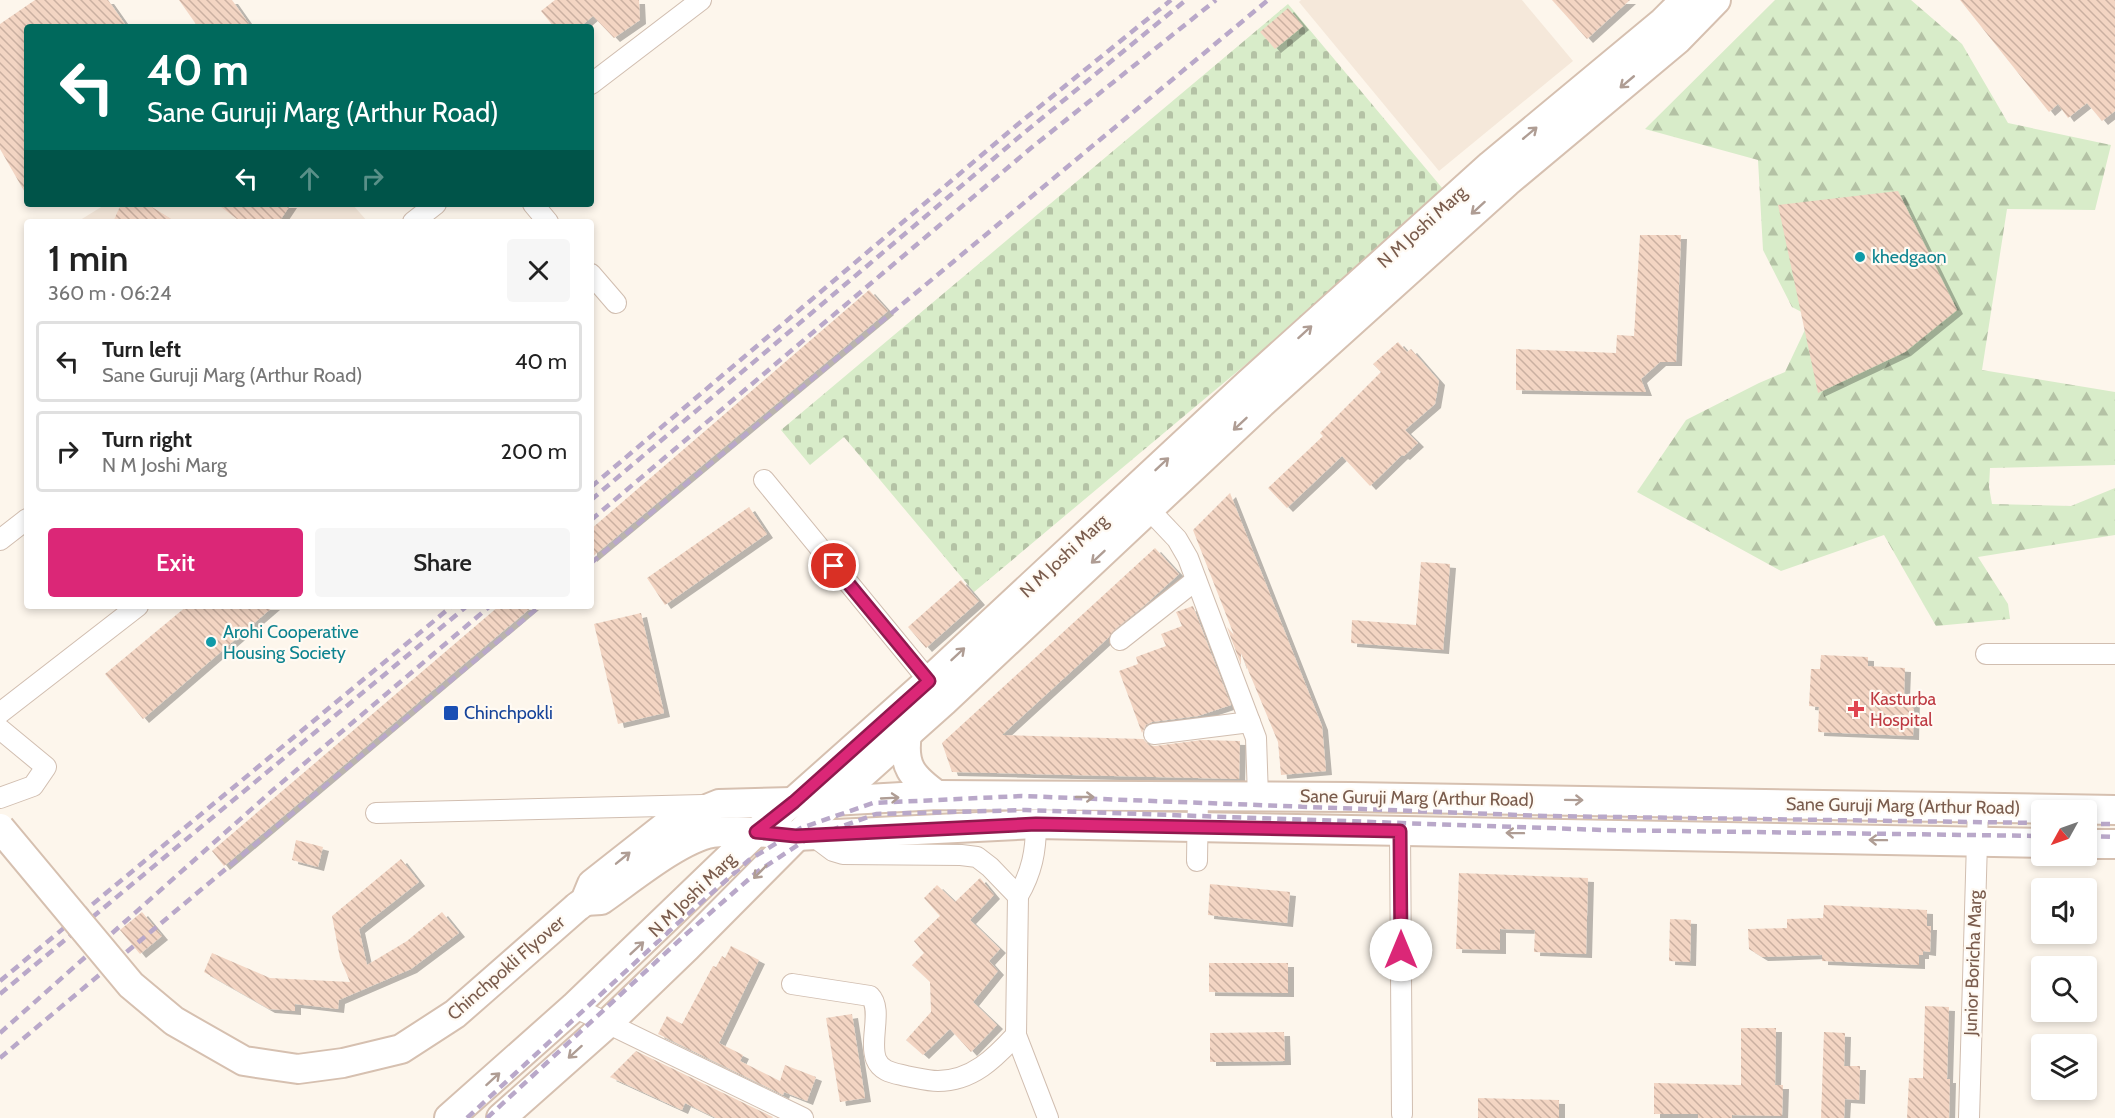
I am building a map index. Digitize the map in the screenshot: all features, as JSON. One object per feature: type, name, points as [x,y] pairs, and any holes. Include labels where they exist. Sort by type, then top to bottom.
[{"type":"main road","name":"N M Joshi Marg","points":[[1670,31],[1685,0]]},
{"type":"main road","name":"N M Joshi Marg","points":[[449,1118],[574,1007],[756,832],[899,724],[1256,392],[1499,174],[1670,31],[1716,0]]},
{"type":"main road","name":"N M Joshi Marg","points":[[501,1118],[608,1023],[804,836],[899,724],[929,681],[1141,501]]},
{"type":"main road","points":[[899,724],[908,764],[922,784],[937,795]]},
{"type":"main road","name":"Sane Guruji Marg (Arthur Road)","points":[[719,804],[937,795],[1429,798],[2115,810]]},
{"type":"main road","points":[[1134,797],[1134,825]]},
{"type":"main road","points":[[1428,832],[1429,798]]},
{"type":"main road","points":[[1655,802],[1656,836]]},
{"type":"main road","name":"Chinchpokli Flyover","points":[[0,828],[131,985],[174,1021],[244,1061],[298,1070],[342,1063],[401,1049],[455,1014],[581,904],[592,884],[667,825],[719,804]]},
{"type":"main road","points":[[1810,805],[1811,839]]},
{"type":"main road","points":[[1927,807],[1927,841]]},
{"type":"main road","name":"Sane Guruji Marg (Arthur Road)","points":[[581,904],[601,900],[687,841],[712,833],[756,832],[804,836],[1036,824],[2031,843]]},
{"type":"main road","points":[[2097,844],[2115,844]]},
{"type":"main road","points":[[648,868],[659,866],[679,880],[684,897],[681,906]]},
{"type":"street","points":[[594,82],[701,0]]},
{"type":"street","points":[[417,219],[432,207]]},
{"type":"street","points":[[536,207],[546,219]]},
{"type":"street","points":[[594,277],[616,303]]},
{"type":"street","points":[[764,480],[929,681]]},
{"type":"street","points":[[1141,501],[1177,539],[1188,558],[1256,738],[1258,797]]},
{"type":"street","points":[[0,540],[24,521]]},
{"type":"street","points":[[1120,640],[1196,580]]},
{"type":"street","points":[[0,713],[134,609]]},
{"type":"street","points":[[1986,654],[2115,654]]},
{"type":"street","points":[[1154,734],[1250,722]]},
{"type":"street","points":[[0,729],[46,767],[33,786],[0,798]]},
{"type":"street","points":[[1197,861],[1198,797]]},
{"type":"street","points":[[376,813],[719,804]]},
{"type":"street","name":"Junior Boricha Marg","points":[[1969,1118],[1978,807]]},
{"type":"street","points":[[1036,824],[1034,861],[1028,879],[1018,896],[1016,1035],[1048,1118]]},
{"type":"street","points":[[1400,831],[1402,1114]]},
{"type":"street","points":[[804,836],[832,851],[843,854],[977,857],[1018,896]]},
{"type":"street","points":[[792,984],[870,996],[876,1005],[874,1053],[876,1061],[886,1071],[936,1082],[949,1080],[972,1073],[994,1059],[1016,1035]]},
{"type":"street","points":[[574,1007],[803,1118]]},
{"type":"shaded area","points":[[1301,0],[1522,0],[1573,61],[1439,171],[1299,2]]},
{"type":"shaded area","points":[[101,207],[355,207],[365,219],[82,219]]},
{"type":"green space","points":[[1775,0],[1911,0],[1962,44],[2008,123],[2111,145],[2095,210],[2007,209],[1982,370],[2115,392],[2115,465],[1990,468],[1989,487],[1992,504],[2071,506],[2115,488],[2115,535],[1978,557],[2008,604],[2010,619],[1936,626],[1884,535],[1781,571],[1637,492],[1686,420],[1785,372],[1811,317],[1792,307],[1763,250],[1758,160],[1645,129]]},
{"type":"green space","points":[[1288,4],[1448,195],[974,592],[844,437],[810,465],[781,430]]},
{"type":"building","points":[[35,0],[108,0],[125,24],[24,24],[24,191],[0,149],[0,24]]},
{"type":"building","points":[[179,0],[232,0],[249,24],[196,24]]},
{"type":"building","points":[[555,0],[639,0],[640,20],[614,38],[593,16],[584,24],[552,24],[541,11]]},
{"type":"building","points":[[1552,0],[1630,0],[1587,39]]},
{"type":"building","points":[[1960,0],[2115,0],[2115,111],[2102,121],[2087,103],[2068,118],[2058,104],[2049,112]]},
{"type":"building","points":[[1288,8],[1303,26],[1275,49],[1260,32]]},
{"type":"building","name":"khedgaon","points":[[1898,191],[1957,310],[1905,352],[1818,393],[1778,205]]},
{"type":"building","points":[[120,207],[152,207],[171,219],[114,219]]},
{"type":"building","points":[[221,207],[289,207],[281,219],[237,219]]},
{"type":"building","points":[[1640,235],[1681,235],[1676,362],[1660,362],[1641,379],[1646,392],[1516,390],[1516,349],[1616,353],[1617,335],[1634,336]]},
{"type":"building","points":[[869,290],[888,311],[594,556],[594,526]]},
{"type":"building","points":[[1398,342],[1407,352],[1411,349],[1439,381],[1435,404],[1405,430],[1418,443],[1370,486],[1342,456],[1287,508],[1268,488],[1323,436],[1320,433],[1381,372],[1373,364]]},
{"type":"building","points":[[1230,493],[1322,726],[1326,771],[1281,775],[1278,742],[1241,653],[1241,665],[1227,627],[1234,635],[1193,530]]},
{"type":"building","points":[[749,507],[767,534],[665,605],[647,578]]},
{"type":"building","points":[[1155,548],[1179,574],[1113,631],[1002,735],[1143,739],[1149,745],[1155,746],[1202,740],[1240,741],[1239,779],[952,772],[942,743]]},
{"type":"building","points":[[1421,562],[1450,564],[1443,650],[1351,643],[1352,620],[1416,625]]},
{"type":"building","points":[[961,580],[979,601],[926,648],[908,627]]},
{"type":"building","points":[[1193,606],[1231,705],[1198,716],[1152,722],[1146,725],[1142,733],[1119,671],[1138,664],[1136,657],[1166,646],[1161,634],[1182,626],[1176,612]]},
{"type":"building","points":[[183,609],[271,609],[143,719],[105,674]]},
{"type":"building","points":[[495,609],[529,609],[224,866],[212,851]]},
{"type":"building","points":[[641,613],[664,713],[618,724],[594,624]]},
{"type":"building","points":[[1821,655],[1868,657],[1868,666],[1905,668],[1904,694],[1914,695],[1913,736],[1818,732],[1819,707],[1809,706],[1811,669],[1820,669]]},
{"type":"building","points":[[296,840],[323,847],[318,867],[292,860]]},
{"type":"building","points":[[401,859],[419,882],[359,929],[367,965],[407,941],[442,912],[459,933],[411,969],[339,1000],[338,1009],[295,1004],[295,1011],[269,1009],[204,972],[212,953],[270,978],[350,982],[340,958],[332,916]]},
{"type":"building","points":[[1459,873],[1588,878],[1586,954],[1534,952],[1535,930],[1500,929],[1500,950],[1456,949]]},
{"type":"building","points":[[980,878],[994,895],[970,920],[1000,949],[989,961],[998,971],[973,1002],[997,1025],[971,1052],[950,1029],[923,1055],[906,1040],[931,1012],[930,982],[912,965],[924,953],[914,941],[940,916],[924,898],[937,885],[955,902]]},
{"type":"building","points":[[1210,884],[1290,892],[1287,923],[1208,915]]},
{"type":"building","points":[[1824,905],[1927,910],[1927,926],[1931,926],[1930,952],[1923,951],[1923,955],[1919,955],[1919,965],[1822,961],[1822,955],[1762,957],[1749,949],[1748,929],[1787,928],[1787,919],[1823,918]]},
{"type":"building","points":[[142,912],[162,936],[140,954],[120,930]]},
{"type":"building","points":[[1670,919],[1691,920],[1690,962],[1669,961]]},
{"type":"building","points":[[731,946],[759,960],[719,1043],[743,1055],[740,1061],[780,1081],[785,1065],[816,1077],[807,1101],[784,1092],[783,1095],[658,1034],[667,1016],[682,1024],[713,966],[716,967],[722,956],[725,958]]},
{"type":"building","points":[[1209,963],[1288,963],[1288,993],[1209,992]]},
{"type":"building","points":[[1925,1006],[1949,1007],[1947,1079],[1950,1079],[1949,1118],[1907,1118],[1909,1078],[1923,1078]]},
{"type":"building","points":[[852,1014],[865,1098],[840,1102],[826,1018]]},
{"type":"building","points":[[1741,1028],[1776,1028],[1775,1085],[1783,1085],[1782,1116],[1732,1115],[1732,1118],[1698,1118],[1698,1114],[1654,1114],[1654,1083],[1741,1085]]},
{"type":"building","points":[[1284,1032],[1285,1061],[1210,1062],[1210,1033]]},
{"type":"building","points":[[1824,1032],[1845,1033],[1844,1066],[1860,1066],[1859,1100],[1845,1099],[1844,1118],[1821,1118]]},
{"type":"building","points":[[636,1051],[773,1117],[716,1118],[685,1103],[682,1110],[610,1077]]},
{"type":"building","points":[[1478,1098],[1559,1100],[1559,1118],[1478,1118]]},
{"type":"railway","points":[[594,484],[1017,125],[1171,0]]},
{"type":"railway","points":[[594,497],[1025,132],[1186,0]]},
{"type":"railway","points":[[594,517],[1031,148],[1216,0]]},
{"type":"railway","points":[[594,561],[1268,0]]},
{"type":"railway","points":[[0,981],[448,609]]},
{"type":"railway","points":[[0,994],[463,609]]},
{"type":"railway","points":[[0,1033],[273,790],[486,609]]},
{"type":"railway","points":[[0,1058],[536,609]]},
{"type":"railway","points":[[467,1118],[749,860],[801,828],[873,803],[1022,796],[1545,816],[2031,823]]},
{"type":"railway","points":[[487,1118],[685,935],[757,872],[807,839],[876,814],[1026,810],[1603,830],[2031,836]]},
{"type":"railway","points":[[2097,824],[2115,824]]},
{"type":"railway","points":[[2097,836],[2115,837]]},
{"type":"place","name":"khedgaon","points":[[1860,257]]},
{"type":"place","name":"Arohi Cooperative Housing Society","points":[[211,642]]},
{"type":"place","name":"Kasturba Hospital","points":[[1856,709]]},
{"type":"place","name":"Chinchpokli","points":[[451,713]]},
{"type":"route","points":[[834,566],[929,681],[794,802],[756,832],[796,836],[1036,824],[1400,831],[1401,950]]}]
